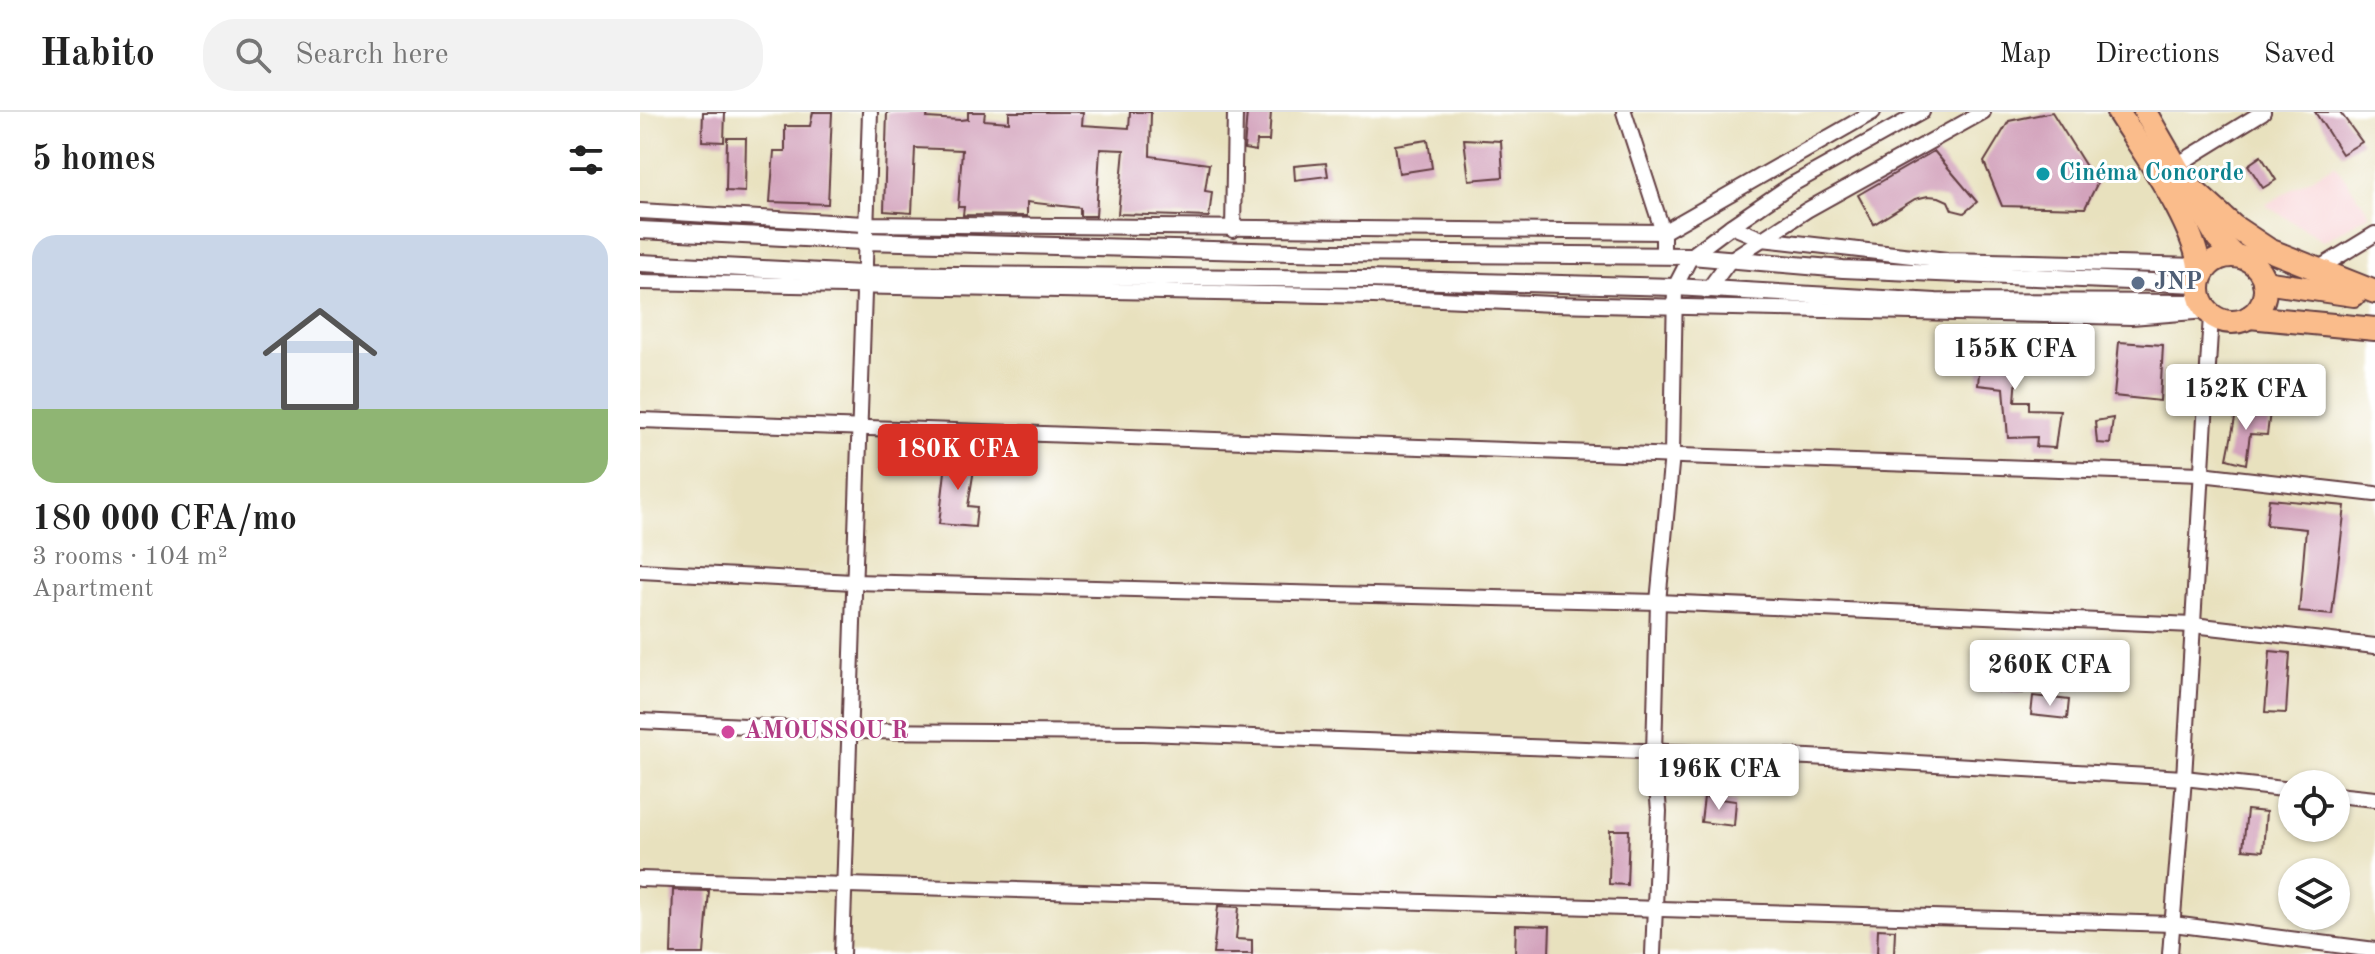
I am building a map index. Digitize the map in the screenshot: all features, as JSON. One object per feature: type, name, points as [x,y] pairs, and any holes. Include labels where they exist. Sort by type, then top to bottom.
[{"type":"main road","points":[[2118,112],[2171,197],[2203,293],[2229,322],[2249,317],[2375,329]]},
{"type":"main road","points":[[2145,112],[2193,190],[2218,239],[2235,256],[2254,264],[2264,282],[2262,303],[2249,317]]},
{"type":"main road","points":[[2193,190],[2252,240],[2375,295]]},
{"type":"main road","points":[[2203,293],[2213,261],[2235,256]]},
{"type":"main road","points":[[2264,282],[2375,295]]},
{"type":"street","points":[[842,954],[870,112]]},
{"type":"street","points":[[1233,230],[1235,112]]},
{"type":"street","points":[[1624,112],[1663,232],[1663,255]]},
{"type":"street","points":[[640,230],[864,233],[1233,230],[1663,232],[1873,112]]},
{"type":"street","points":[[1653,954],[1659,811],[1654,753],[1658,602],[1672,454],[1675,287],[1691,256],[1731,226],[1791,185],[1922,112]]},
{"type":"street","points":[[1707,291],[1730,260],[1762,239],[1807,210],[1983,112]]},
{"type":"street","points":[[2177,165],[2263,112]]},
{"type":"street","points":[[640,211],[864,233],[1333,253],[1691,256],[2203,293]]},
{"type":"street","points":[[1731,226],[1762,239],[2203,293]]},
{"type":"street","points":[[2316,270],[2375,234]]},
{"type":"street","points":[[640,263],[862,281],[2131,317],[2203,293]]},
{"type":"street","points":[[640,282],[1365,279],[1675,287],[1936,302],[2203,293]]},
{"type":"street","points":[[2170,954],[2184,778],[2201,474],[2203,293]]},
{"type":"street","points":[[640,420],[2201,474],[2375,494]]},
{"type":"street","points":[[640,571],[853,582],[1658,602],[2193,625],[2375,646]]},
{"type":"street","points":[[640,721],[849,731],[1143,733],[1809,757],[2184,778],[2278,788]]},
{"type":"street","points":[[2350,796],[2375,799]]},
{"type":"street","points":[[640,879],[2173,924],[2375,950]]},
{"type":"shaded area","points":[[2335,164],[2370,214],[2324,241],[2265,205]]},
{"type":"building","points":[[703,112],[725,112],[724,142],[702,141]]},
{"type":"building","points":[[813,112],[832,112],[828,204],[770,202],[774,151],[785,151],[785,126],[810,126]]},
{"type":"building","points":[[887,112],[928,112],[927,118],[960,120],[968,119],[968,112],[985,112],[984,120],[1009,122],[1009,112],[1083,112],[1082,125],[1129,128],[1130,112],[1151,112],[1150,156],[1209,164],[1205,191],[1212,192],[1209,217],[1118,214],[1124,150],[1100,149],[1096,216],[1080,216],[1080,208],[1027,202],[1027,216],[963,215],[964,207],[958,207],[962,150],[915,148],[912,213],[884,211]]},
{"type":"building","points":[[1247,112],[1271,112],[1269,141],[1257,141],[1256,151],[1244,149]]},
{"type":"building","points":[[2052,112],[2097,184],[2085,208],[2002,206],[1984,162],[2009,121]]},
{"type":"building","points":[[2315,112],[2340,112],[2362,142],[2342,154]]},
{"type":"building","points":[[727,138],[746,138],[745,192],[726,191]]},
{"type":"building","points":[[1464,139],[1501,141],[1503,177],[1469,180]]},
{"type":"building","points":[[1428,140],[1432,168],[1399,173],[1395,145]]},
{"type":"building","points":[[1934,151],[1977,202],[1964,213],[1952,210],[1948,201],[1928,196],[1915,199],[1874,224],[1858,195]]},
{"type":"building","points":[[2261,156],[2276,180],[2263,188],[2248,165]]},
{"type":"building","points":[[1326,163],[1328,176],[1295,180],[1294,166]]},
{"type":"building","points":[[1982,336],[2020,339],[2015,401],[2029,401],[2029,409],[2060,410],[2055,448],[2036,447],[2037,437],[2008,438],[2004,388],[1978,385]]},
{"type":"building","points":[[2119,342],[2163,345],[2160,401],[2114,396]]},
{"type":"building","points":[[2237,408],[2270,412],[2267,435],[2250,434],[2246,464],[2227,459]]},
{"type":"building","points":[[2113,418],[2110,444],[2097,443],[2095,421]]},
{"type":"building","points":[[947,454],[976,457],[968,506],[977,507],[975,527],[939,524]]},
{"type":"building","points":[[2269,499],[2345,506],[2332,615],[2299,612],[2306,529],[2266,525]]},
{"type":"building","points":[[2002,640],[2026,641],[2022,693],[1999,692]]},
{"type":"building","points":[[2270,651],[2290,653],[2286,713],[2265,712]]},
{"type":"building","points":[[2033,696],[2069,700],[2067,719],[2031,715]]},
{"type":"building","points":[[1704,797],[1736,801],[1734,826],[1701,822]]},
{"type":"building","points":[[2247,810],[2266,812],[2263,851],[2243,849]]},
{"type":"building","points":[[1610,830],[1629,830],[1627,885],[1609,884]]},
{"type":"building","points":[[673,890],[709,891],[704,954],[671,954]]},
{"type":"building","points":[[1218,906],[1239,907],[1236,939],[1252,940],[1252,954],[1213,954]]},
{"type":"building","points":[[1516,925],[1550,926],[1549,954],[1515,954]]},
{"type":"building","points":[[1878,929],[1895,930],[1894,954],[1877,954]]},
{"type":"place","name":"Cinéma Concorde","points":[[2043,174]]},
{"type":"place","name":"JNP","points":[[2138,283]]},
{"type":"place","name":"AMOUSSOU R","points":[[728,732]]}]
